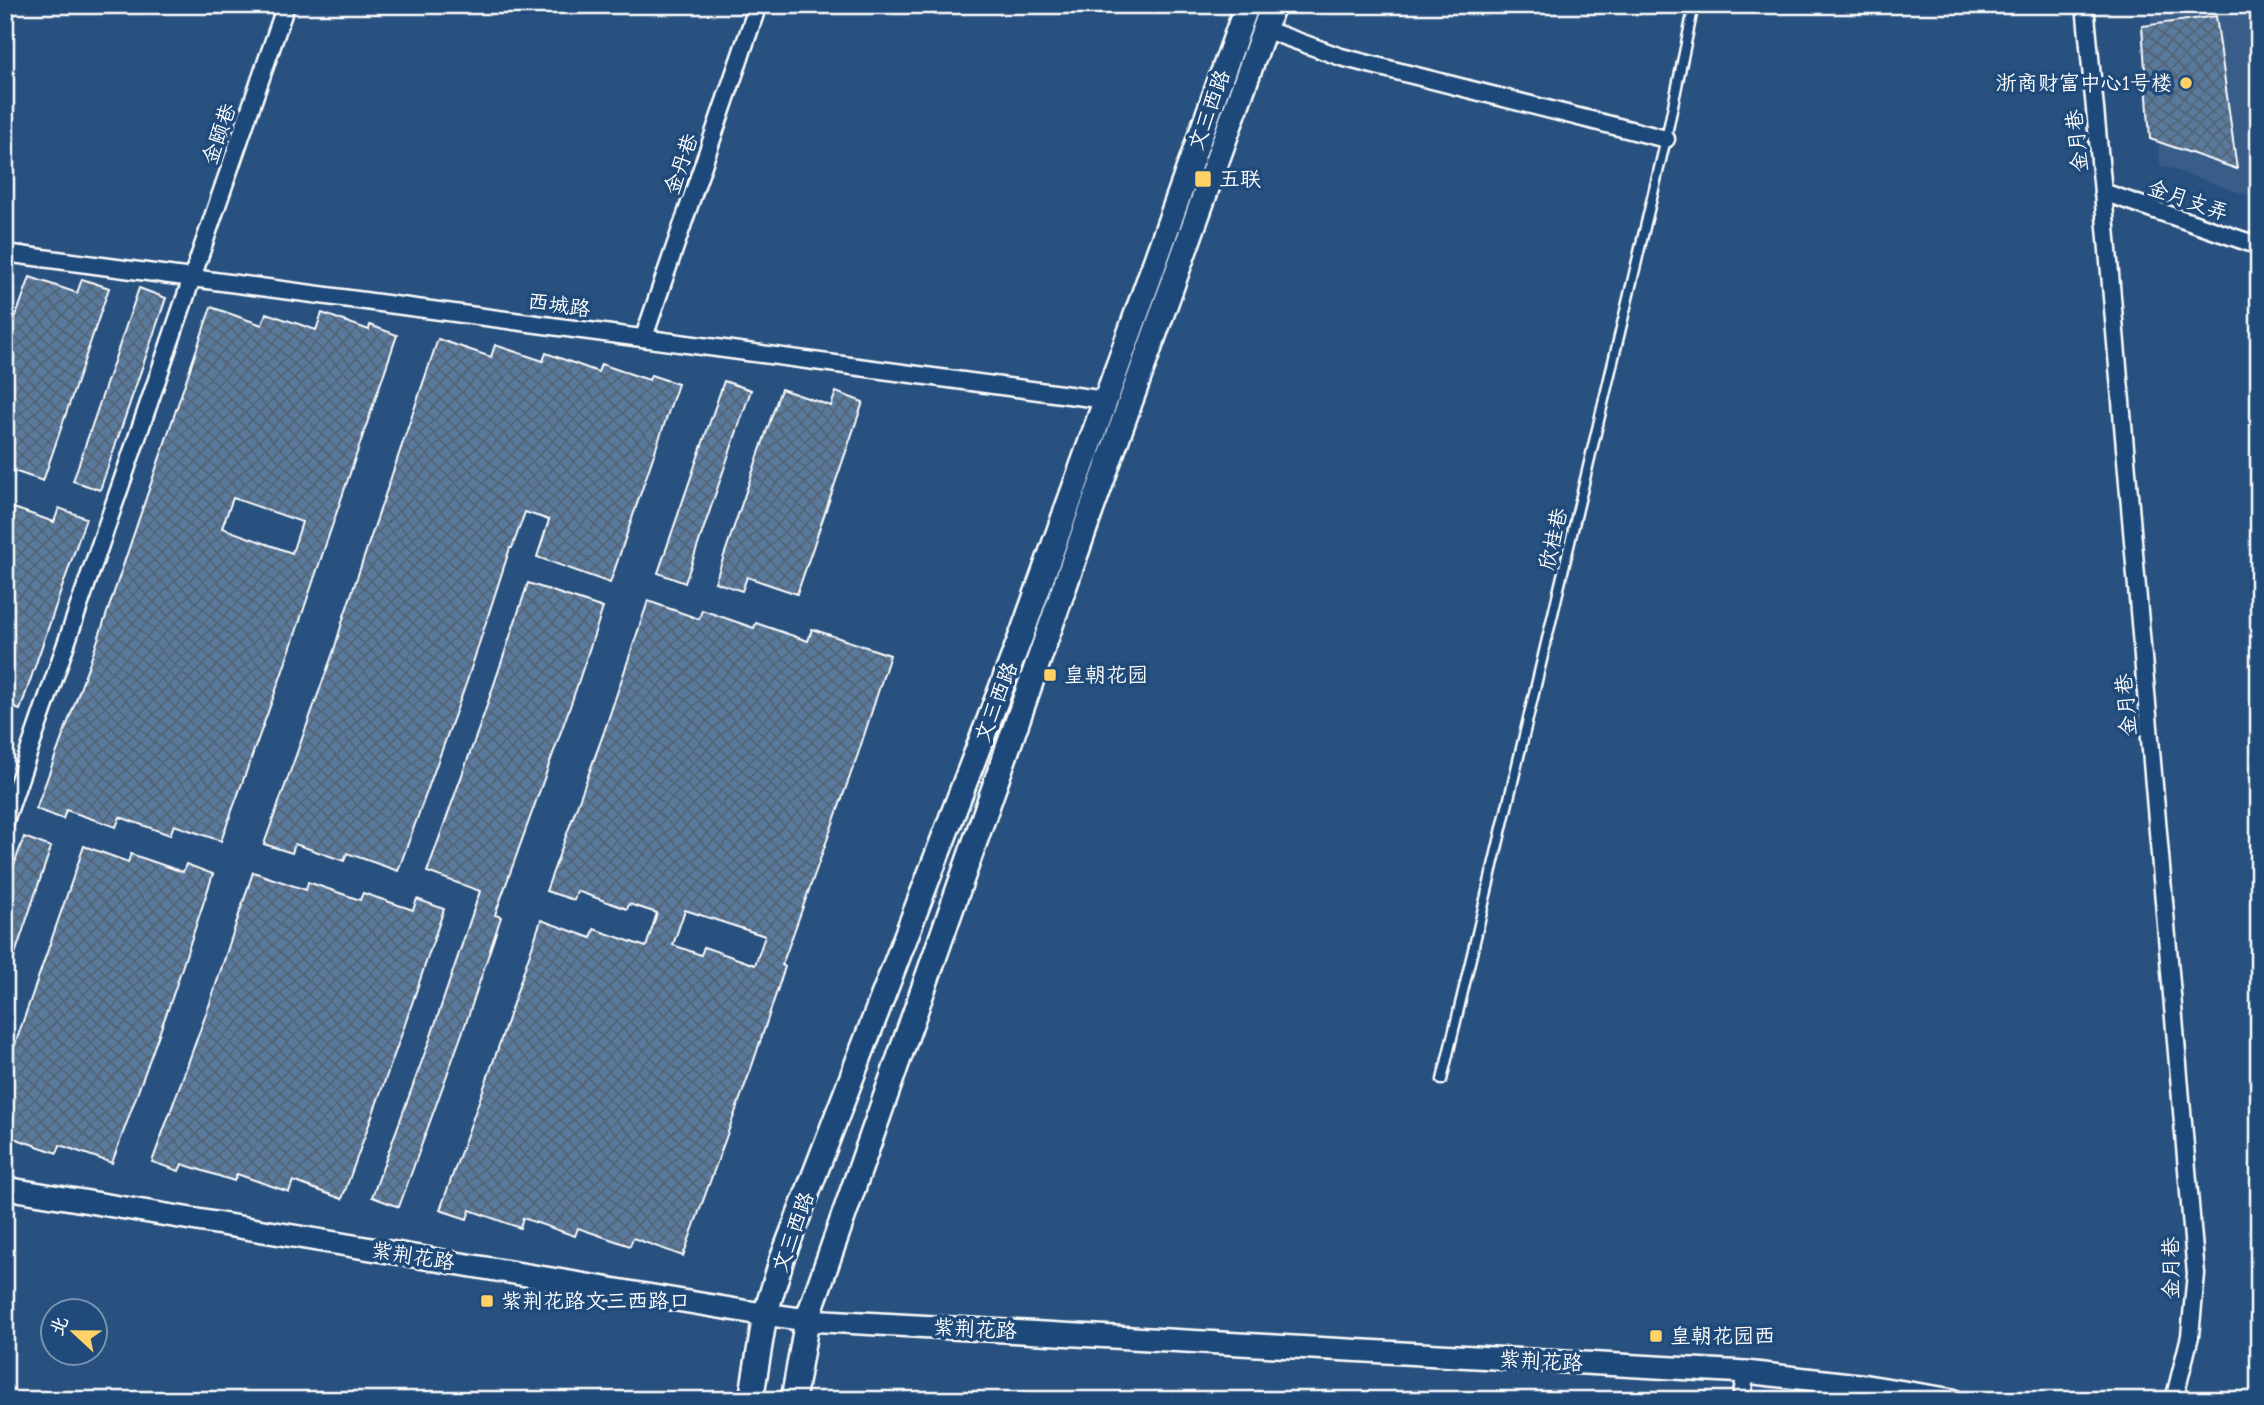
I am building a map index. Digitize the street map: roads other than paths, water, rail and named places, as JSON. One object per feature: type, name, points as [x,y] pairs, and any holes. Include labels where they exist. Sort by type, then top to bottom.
[{"type":"main road","name":"文三西路","points":[[751,1400],[765,1315],[782,1259],[1023,631],[1247,5]]},
{"type":"main road","name":"文三西路","points":[[793,1400],[807,1320],[1089,517],[1273,5]]},
{"type":"street","name":"金颐巷","points":[[5,821],[286,5]]},
{"type":"street","name":"金丹巷","points":[[644,337],[758,5]]},
{"type":"street","name":"金月巷","points":[[2085,5],[2196,1274],[2190,1336],[2174,1400]]},
{"type":"street","points":[[1264,29],[1341,57],[1666,139]]},
{"type":"street","name":"金月支弄","points":[[2103,192],[2259,246]]},
{"type":"street","name":"西城路","points":[[5,253],[1106,400]]},
{"type":"street","name":"紫荆花路","points":[[5,1188],[807,1320],[1746,1373],[1867,1386],[1953,1400]]},
{"type":"street","points":[[1741,1400],[1746,1373]]},
{"type":"lane","name":"欣桂巷","points":[[1441,1080],[1666,139],[1694,5]]},
{"type":"place","name":"浙商财富中心1号楼","points":[[2186,83]]},
{"type":"place","name":"五联","points":[[1203,179]]},
{"type":"place","name":"皇朝花园","points":[[1050,675]]},
{"type":"place","name":"紫荆花路文三西路口","points":[[487,1301]]},
{"type":"place","name":"皇朝花园西","points":[[1656,1336]]}]
